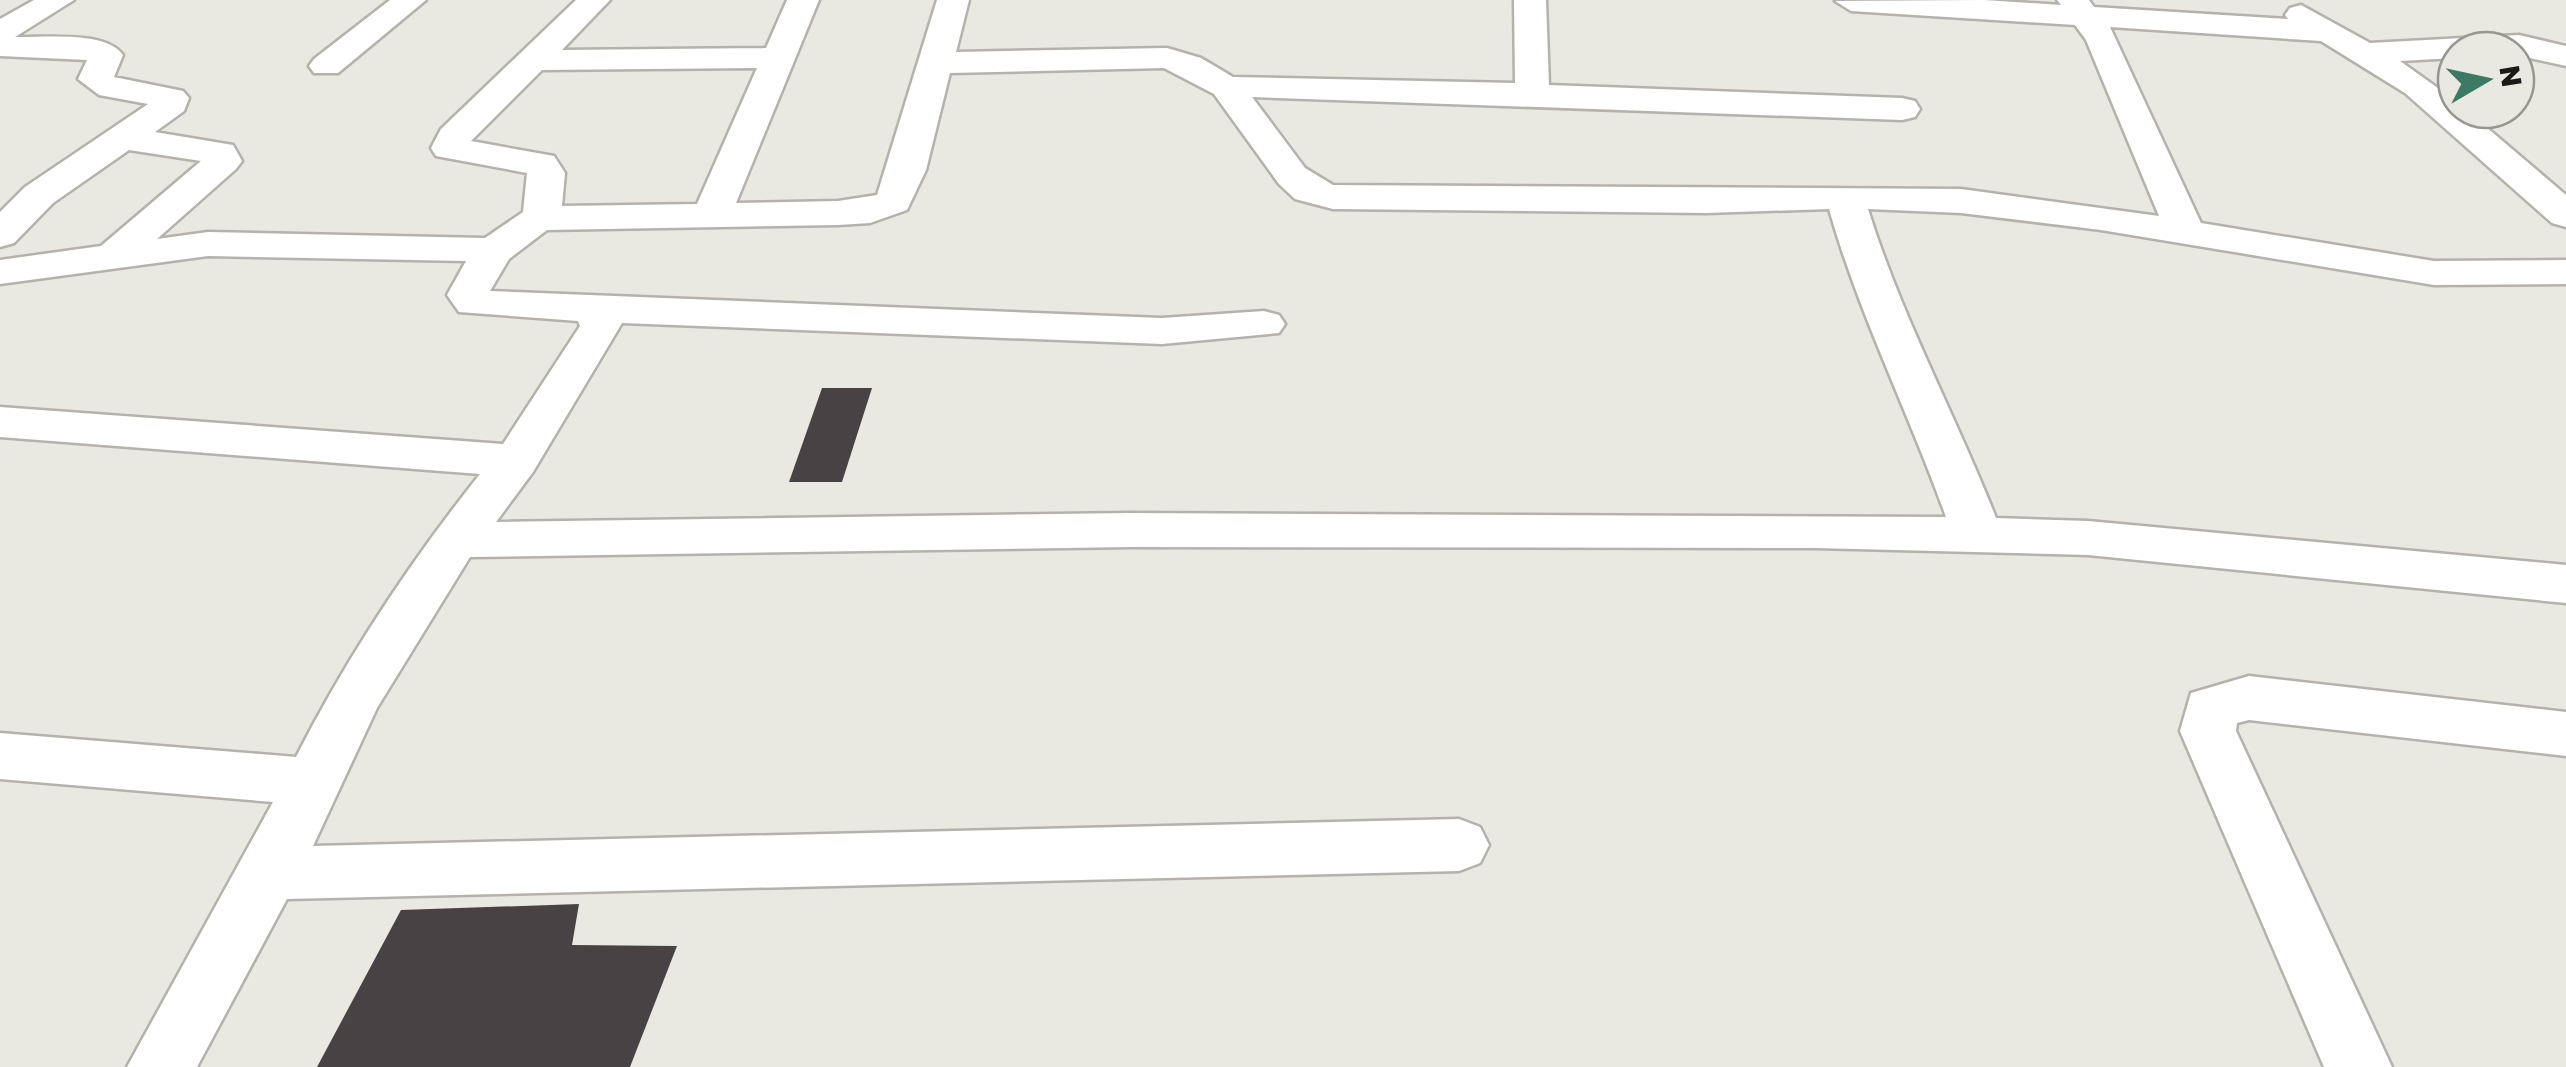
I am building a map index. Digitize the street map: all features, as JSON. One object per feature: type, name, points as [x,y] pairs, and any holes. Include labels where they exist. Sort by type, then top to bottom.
[{"type":"street","points":[[0,32],[58,0]]},
{"type":"street","points":[[326,66],[410,0]]},
{"type":"street","points":[[542,218],[546,173],[540,164],[449,148],[454,137],[594,0]]},
{"type":"street","points":[[712,215],[804,0]]},
{"type":"street","points":[[953,0],[908,170],[892,202],[870,211],[542,218],[514,229],[472,283],[468,295],[474,303],[588,309],[1162,331],[1264,324]]},
{"type":"street","points":[[1530,0],[1532,94]]},
{"type":"street","points":[[2275,0],[2417,86],[2566,215]]},
{"type":"street","points":[[1851,1],[2079,8],[2331,32]]},
{"type":"street","points":[[2079,8],[2102,40],[2186,233]]},
{"type":"street","points":[[2366,53],[2518,45],[2566,56]]},
{"type":"street","points":[[0,46],[98,51],[106,55],[95,78],[102,86],[172,98],[162,113],[40,195],[0,234]]},
{"type":"street","points":[[533,60],[777,58]]},
{"type":"street","points":[[936,63],[1167,58],[1190,65],[1226,87],[1292,176],[1308,191],[1333,197],[1706,202],[1845,197],[1961,201],[2434,273],[2566,272]]},
{"type":"street","points":[[1226,87],[1902,109]]},
{"type":"street","points":[[115,256],[222,160],[220,153],[124,138]]},
{"type":"street","points":[[1845,197],[1871,285],[1935,422],[1976,536]]},
{"type":"street","points":[[0,272],[208,244],[498,250]]},
{"type":"street","points":[[162,1067],[269,873],[354,700],[456,540],[516,460],[595,339],[601,326],[599,316],[588,309]]},
{"type":"street","points":[[0,422],[516,460]]},
{"type":"street","points":[[456,540],[1130,530],[2088,538],[2566,584]]},
{"type":"street","points":[[2358,1067],[2208,731],[2211,708],[2249,698],[2566,734]]},
{"type":"street","points":[[0,756],[314,782]]},
{"type":"street","points":[[269,873],[1459,845]]},
{"type":"building","points":[[822,388],[872,388],[842,482],[789,482]]},
{"type":"building","points":[[579,904],[572,945],[677,946],[630,1067],[317,1067],[401,910]]}]
